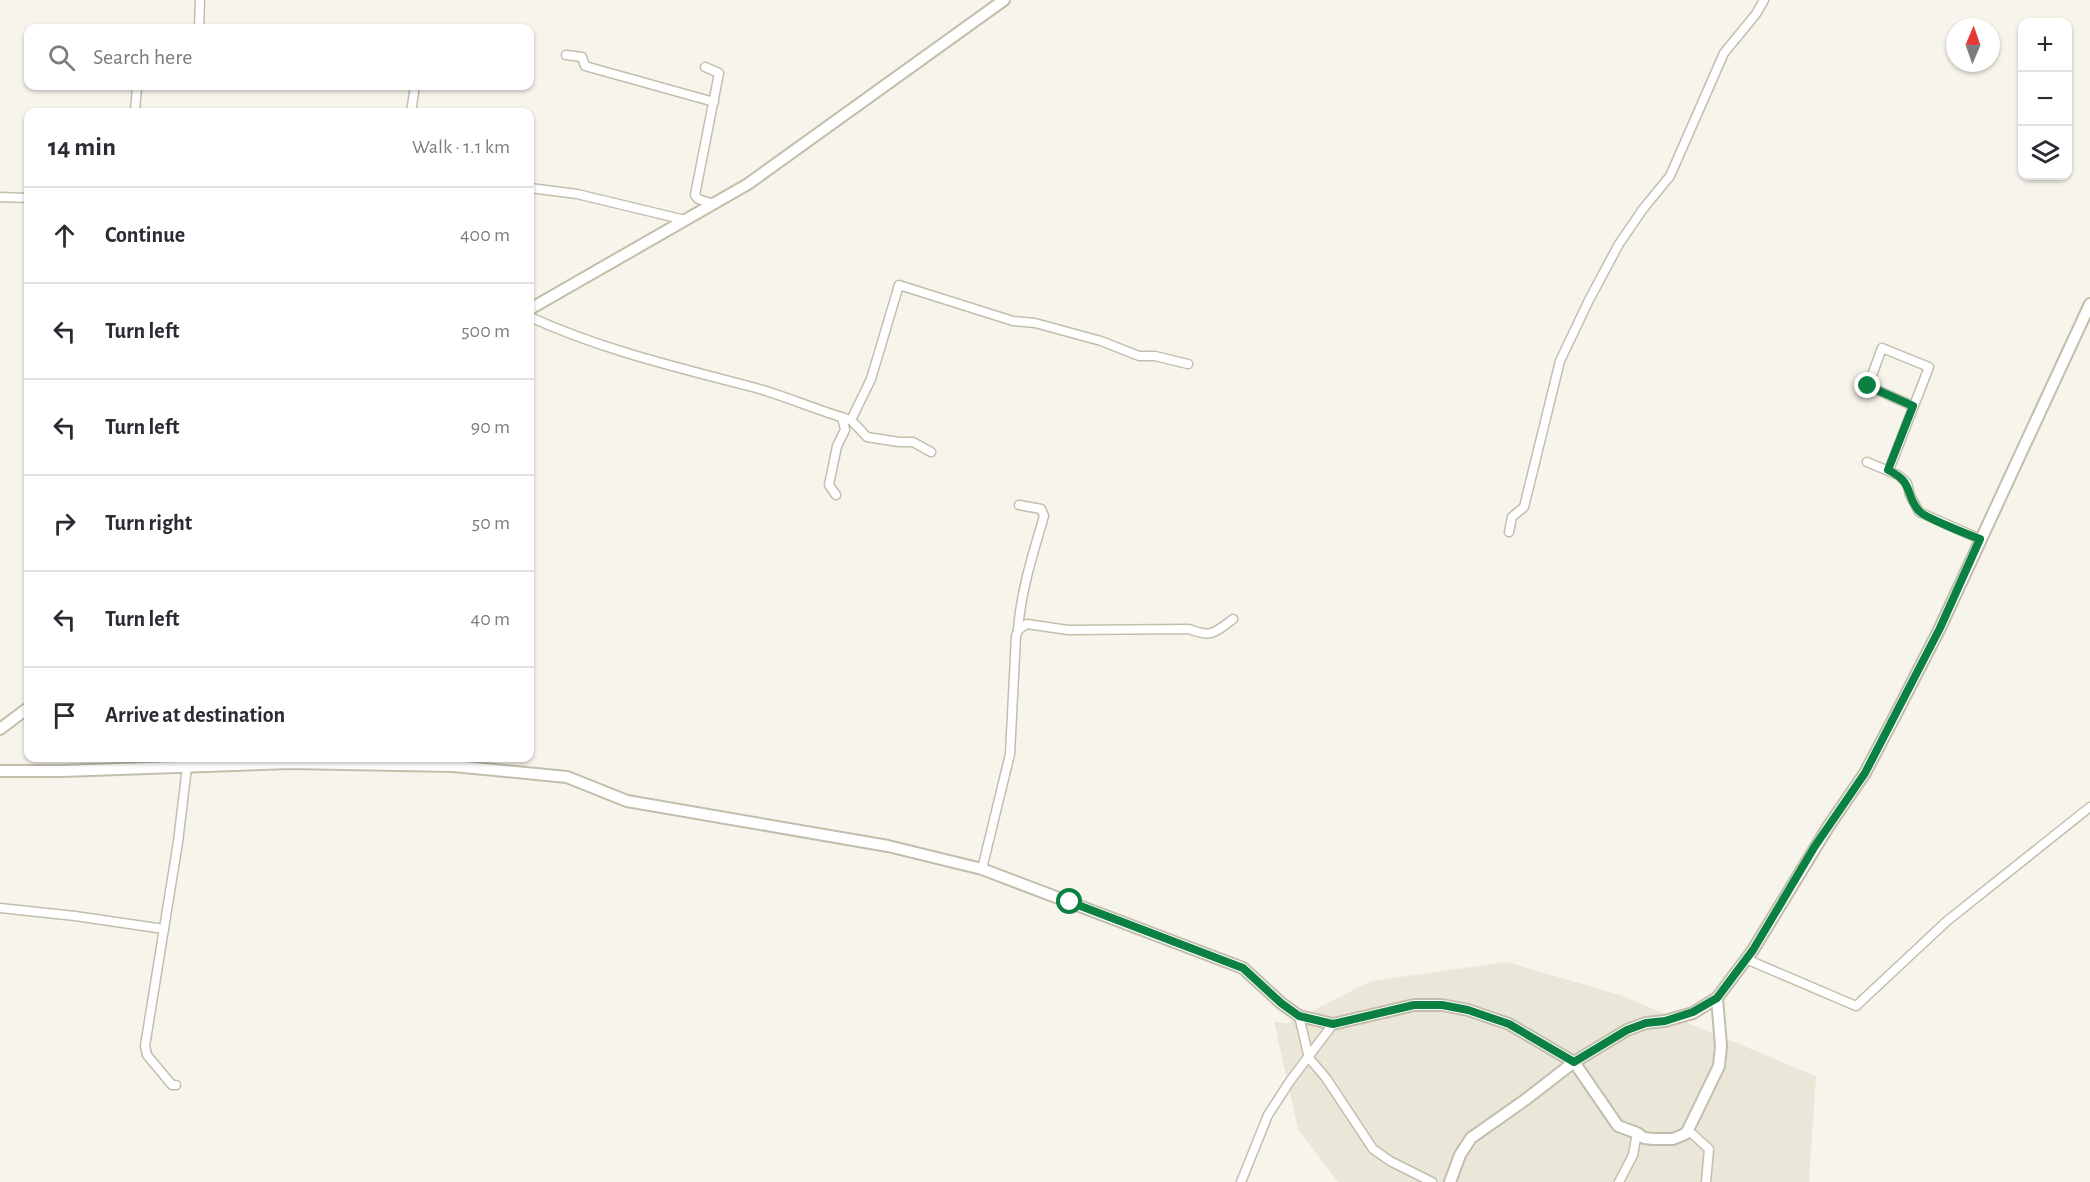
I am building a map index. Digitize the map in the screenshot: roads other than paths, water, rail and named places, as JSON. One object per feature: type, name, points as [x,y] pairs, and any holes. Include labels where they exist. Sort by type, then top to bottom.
[{"type":"street","points":[[199,24],[200,0]]},
{"type":"street","points":[[534,307],[714,204],[776,165],[1004,0]]},
{"type":"street","points":[[1509,532],[1512,517],[1524,507],[1560,361],[1589,300],[1619,244],[1643,208],[1670,176],[1724,52],[1756,14],[1764,0]]},
{"type":"street","points":[[566,55],[582,57],[585,66],[714,102]]},
{"type":"street","points":[[705,67],[719,73],[695,195],[714,204]]},
{"type":"street","points":[[135,108],[137,90]]},
{"type":"street","points":[[412,108],[415,90]]},
{"type":"street","points":[[534,189],[577,194],[685,220]]},
{"type":"street","points":[[0,197],[24,198]]},
{"type":"street","points":[[851,420],[871,379],[899,285],[1013,321],[1035,323],[1101,341],[1139,356],[1155,356],[1188,364]]},
{"type":"street","points":[[1450,1182],[1460,1155],[1472,1138],[1574,1062],[1627,1030],[1693,1012],[1717,998],[1746,959],[1828,827],[1865,773],[1940,628],[2090,304]]},
{"type":"street","points":[[534,319],[565,332],[683,370],[758,389],[851,420],[867,437],[913,442],[931,452]]},
{"type":"street","points":[[1888,470],[1929,367],[1882,348],[1868,386],[1913,406]]},
{"type":"street","points":[[836,495],[829,485],[837,446],[845,429],[842,417]]},
{"type":"street","points":[[1867,462],[1898,475],[1907,483],[1910,495],[1919,512],[1980,539]]},
{"type":"street","points":[[982,869],[1010,754],[1013,672],[1020,606],[1026,576],[1044,516],[1041,509],[1019,505]]},
{"type":"street","points":[[1018,630],[1027,624],[1068,630],[1189,629],[1214,634],[1233,619]]},
{"type":"street","points":[[0,729],[24,711]]},
{"type":"street","points":[[0,771],[290,763],[453,766],[567,777],[627,801],[888,846],[982,869],[1243,968],[1281,1003],[1299,1016],[1333,1024],[1414,1005],[1442,1005],[1468,1010],[1509,1024],[1574,1062],[1618,1125],[1644,1138],[1673,1139],[1685,1134],[1688,1130],[1719,1066],[1721,1046],[1717,998]]},
{"type":"street","points":[[176,1085],[171,1084],[147,1055],[145,1046],[178,842],[187,766]]},
{"type":"street","points":[[1746,959],[1856,1006],[1947,921],[2090,807]]},
{"type":"street","points":[[0,908],[85,917],[164,929]]},
{"type":"street","points":[[1299,1016],[1309,1058],[1326,1078],[1373,1149],[1390,1161],[1432,1182]]},
{"type":"street","points":[[1241,1182],[1268,1115],[1290,1081],[1333,1024]]},
{"type":"street","points":[[1688,1130],[1709,1149],[1706,1182]]},
{"type":"street","points":[[1619,1182],[1634,1155],[1637,1133]]}]
